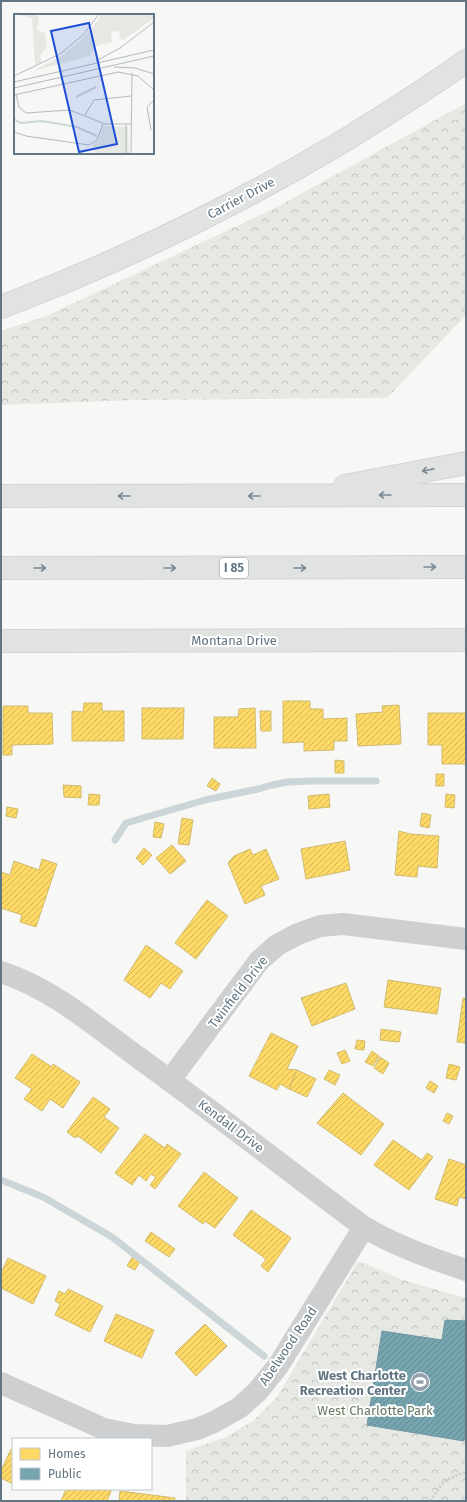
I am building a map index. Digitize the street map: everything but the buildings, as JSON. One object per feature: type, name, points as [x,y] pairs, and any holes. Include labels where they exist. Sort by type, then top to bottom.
[{"type":"main road","name":"Carrier Drive","points":[[1,307],[107,264],[231,205],[305,164],[378,120],[466,60]]},
{"type":"main road","points":[[293,496],[466,463]]},
{"type":"main road","points":[[1,496],[466,495]]},
{"type":"main road","name":"I 85","points":[[1,568],[466,567]]},
{"type":"main road","name":"Montana Drive","points":[[1,640],[466,640]]},
{"type":"street","name":"Twinfield Drive","points":[[170,1080],[259,961],[277,945],[298,934],[320,926],[343,924],[466,939]]},
{"type":"street","name":"Kendall Drive","points":[[1,972],[32,984],[60,1000],[170,1080],[364,1227],[384,1239],[426,1257],[466,1270]]},
{"type":"street","name":"Abelwood Road","points":[[1,1384],[104,1429],[134,1435],[167,1436],[198,1429],[212,1423],[239,1408],[256,1392],[278,1366],[364,1227]]},
{"type":"path","points":[[431,1501],[438,1488],[450,1478],[466,1472]]},
{"type":"green space","points":[[466,103],[466,315],[387,398],[134,400],[1,405],[1,331],[46,316],[275,208]]},
{"type":"green space","name":"West Charlotte Park","points":[[358,1261],[403,1280],[466,1298],[466,1501],[186,1501],[186,1451],[226,1437],[253,1421],[277,1397]]},
{"type":"waterway","points":[[115,840],[126,823],[205,800],[287,782],[376,781]]},
{"type":"waterway","points":[[1,1180],[43,1197],[112,1237],[264,1356]]},
{"type":"place","name":"West Charlotte Recreation Center","points":[[420,1382]]}]
